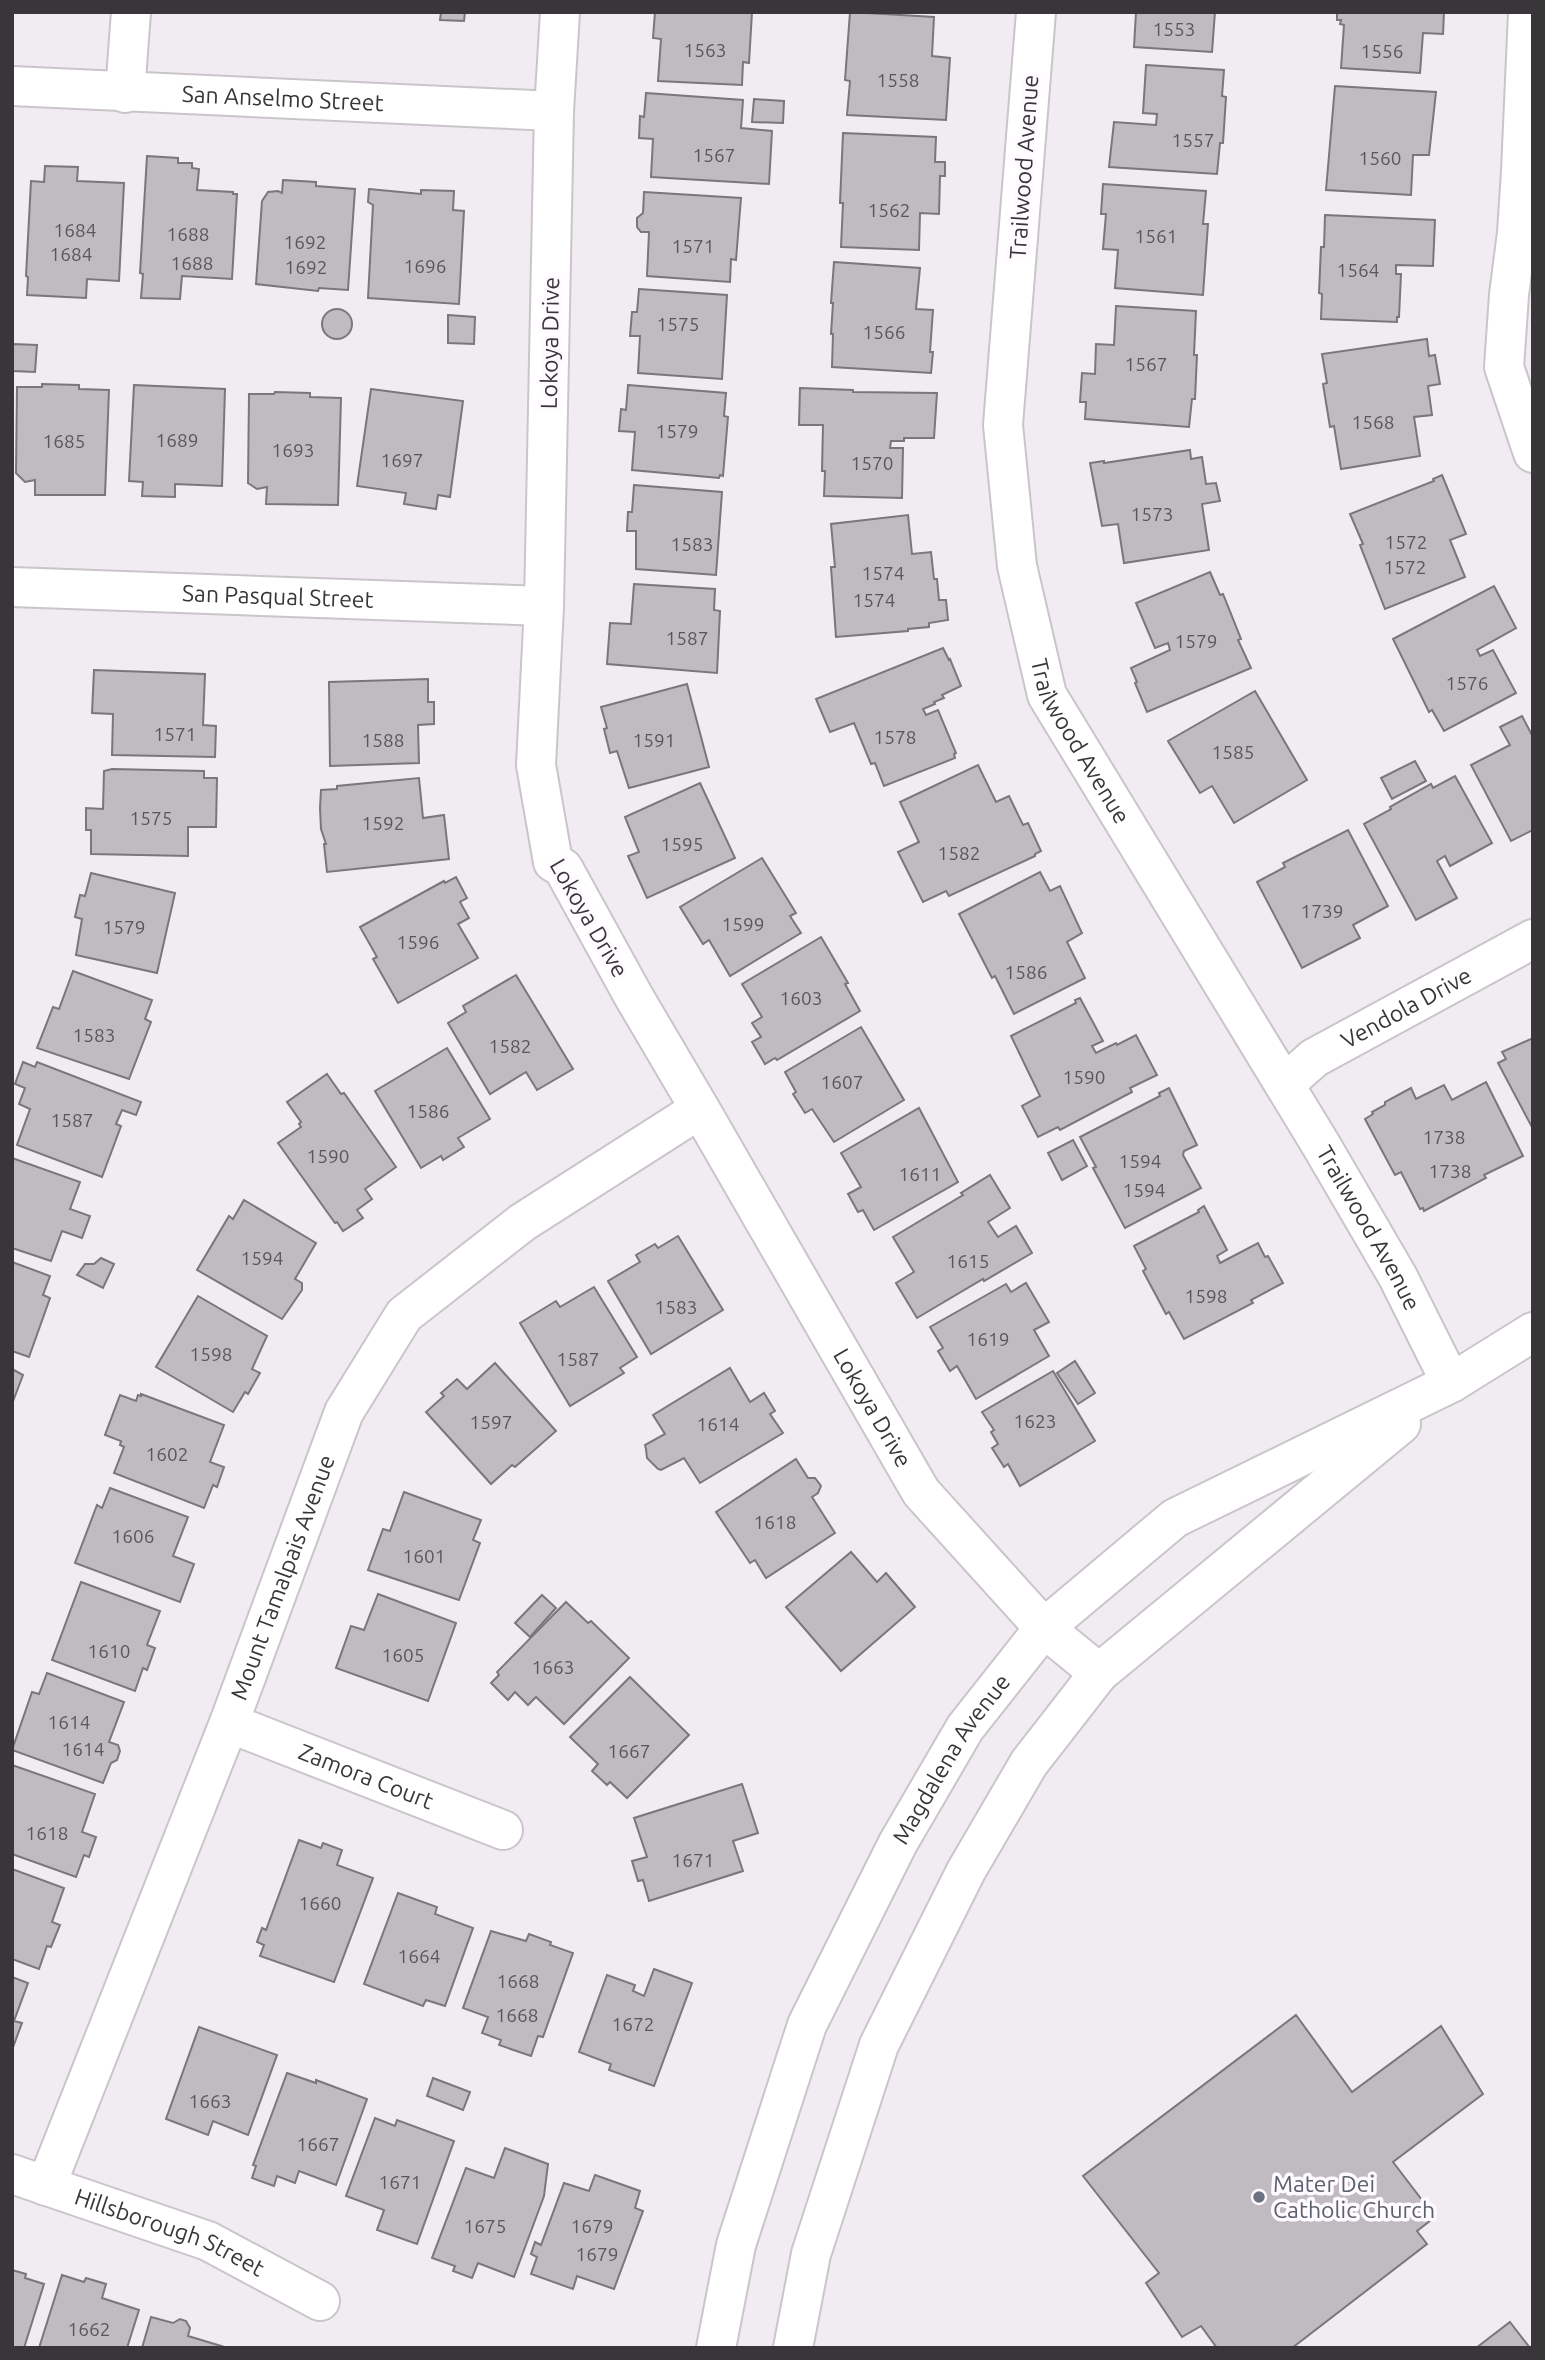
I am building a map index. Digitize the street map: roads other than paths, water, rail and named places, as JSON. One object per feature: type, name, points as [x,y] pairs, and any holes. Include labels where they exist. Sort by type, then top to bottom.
[{"type":"street","points":[[125,93],[131,12]]},
{"type":"street","name":"Lokoya Drive","points":[[560,12],[554,111],[544,606],[536,765],[553,862],[563,868],[634,997],[921,1492],[1044,1628],[1099,1673]]},
{"type":"street","name":"Trailwood Avenue","points":[[1036,12],[1003,425],[1017,566],[1047,695],[1285,1084],[1398,1277],[1451,1383]]},
{"type":"street","points":[[1528,12],[1517,233],[1504,367],[1533,453]]},
{"type":"street","name":"San Anselmo Street","points":[[12,86],[554,111]]},
{"type":"street","name":"San Pasqual Street","points":[[12,587],[544,606]]},
{"type":"street","name":"Vendola Drive","points":[[1285,1084],[1314,1058],[1533,939]]},
{"type":"street","name":"Mount Tamalpais Avenue","points":[[29,2180],[229,1723],[344,1412],[404,1315],[523,1223],[700,1109]]},
{"type":"street","name":"Magdalena Avenue","points":[[716,2348],[736,2245],[807,2025],[898,1843],[965,1728],[1044,1628],[1175,1518],[1451,1383],[1533,1332]]},
{"type":"street","name":"Magdalena Avenue","points":[[793,2348],[811,2254],[879,2045],[965,1871],[1029,1763],[1099,1673],[1451,1383]]},
{"type":"street","name":"Zamora Court","points":[[229,1723],[503,1830]]},
{"type":"street","name":"Hillsborough Street","points":[[29,2180],[208,2241],[320,2301]]},
{"type":"place","name":"Mater Dei Catholic Church","points":[[1259,2197]]}]
